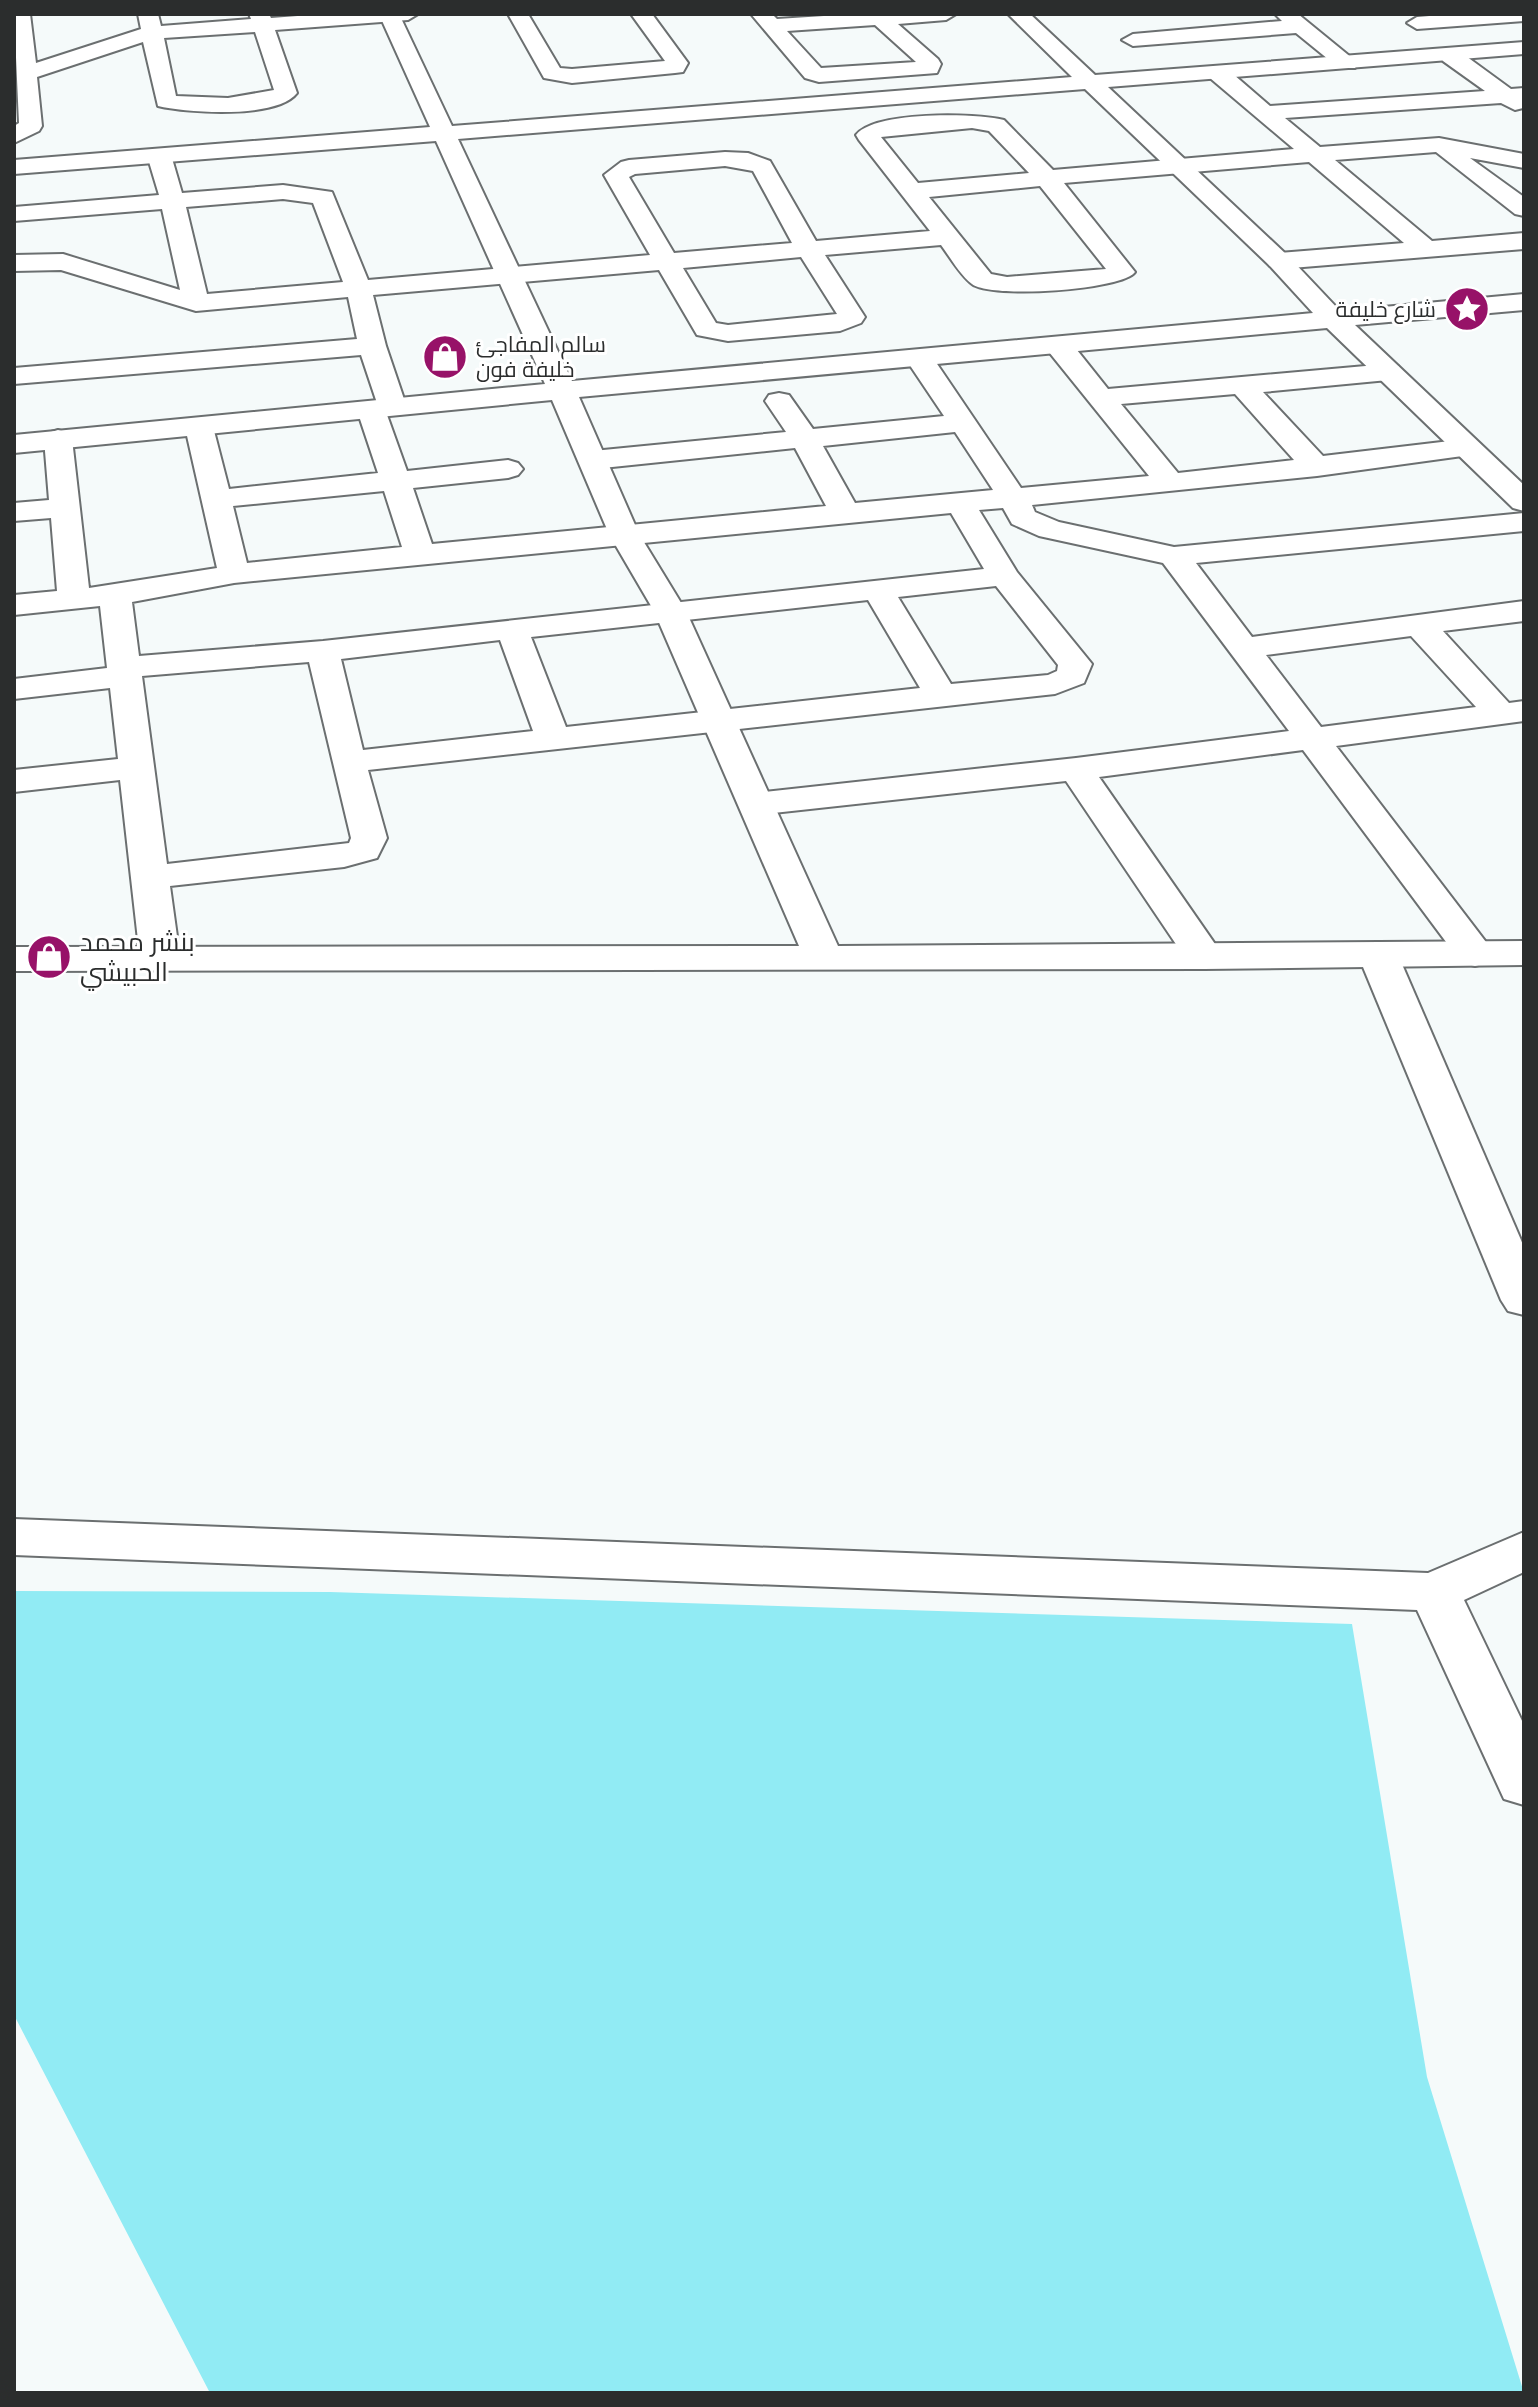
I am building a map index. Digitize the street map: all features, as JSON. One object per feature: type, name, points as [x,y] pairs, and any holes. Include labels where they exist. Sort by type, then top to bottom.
[{"type":"street","points":[[14,136],[31,126],[23,77],[20,14]]},
{"type":"street","points":[[389,14],[562,390],[624,534],[670,611],[823,956]]},
{"type":"street","points":[[23,77],[150,24],[408,14]]},
{"type":"street","points":[[518,14],[552,73],[560,76],[675,67],[677,63],[641,14]]},
{"type":"street","points":[[750,14],[765,18],[946,14]]},
{"type":"street","points":[[1018,14],[1279,261],[1334,320],[1524,502]]},
{"type":"street","points":[[1162,14],[1265,113],[1427,250]]},
{"type":"street","points":[[1411,18],[1519,15]]},
{"type":"street","points":[[765,18],[813,73],[819,75],[929,68],[930,64],[877,16]]},
{"type":"street","points":[[1411,18],[1518,100]]},
{"type":"street","points":[[150,24],[166,101],[194,105],[254,100],[286,93],[261,19]]},
{"type":"street","points":[[1133,40],[1187,36],[1293,20],[1347,63]]},
{"type":"street","points":[[14,167],[1524,48]]},
{"type":"street","points":[[1265,113],[1518,100]]},
{"type":"street","points":[[986,122],[996,125],[1046,177],[1122,272],[1107,277],[995,284],[982,280],[867,135],[873,130],[986,122]]},
{"type":"street","points":[[1439,145],[1524,209]]},
{"type":"street","points":[[913,191],[1179,165],[1439,145],[1524,161]]},
{"type":"street","points":[[159,155],[196,303]]},
{"type":"street","points":[[748,160],[762,166],[808,248],[852,317],[840,323],[713,333],[706,329],[616,175],[629,167],[748,160]]},
{"type":"street","points":[[14,214],[283,192],[323,197],[359,290],[396,480],[421,556]]},
{"type":"street","points":[[898,215],[929,213]]},
{"type":"street","points":[[792,223],[822,221]]},
{"type":"street","points":[[14,263],[63,262],[196,303],[948,237]]},
{"type":"street","points":[[1279,261],[1524,241]]},
{"type":"street","points":[[14,444],[562,390],[1524,302]]},
{"type":"street","points":[[14,376],[372,346]]},
{"type":"street","points":[[1059,346],[1170,483]]},
{"type":"street","points":[[919,358],[1012,496],[1023,518],[1050,529],[1174,556],[1524,522]]},
{"type":"street","points":[[1099,398],[1388,372]]},
{"type":"street","points":[[1243,386],[1317,467]]},
{"type":"street","points":[[779,401],[804,438],[845,513]]},
{"type":"street","points":[[593,460],[963,423]]},
{"type":"street","points":[[199,427],[234,574]]},
{"type":"street","points":[[58,439],[74,598]]},
{"type":"street","points":[[14,605],[115,595],[234,574],[1170,483],[1467,448]]},
{"type":"street","points":[[217,499],[508,469]]},
{"type":"street","points":[[348,762],[554,740],[718,718],[1055,684],[1072,676],[1075,664],[1004,576],[960,503]]},
{"type":"street","points":[[14,512],[66,507]]},
{"type":"street","points":[[1174,556],[1475,954]]},
{"type":"street","points":[[14,689],[125,671],[1004,576]]},
{"type":"street","points":[[878,590],[941,695]]},
{"type":"street","points":[[115,595],[160,958]]},
{"type":"street","points":[[1242,648],[1524,611]]},
{"type":"street","points":[[1418,624],[1517,713]]},
{"type":"street","points":[[512,630],[554,740]]},
{"type":"street","points":[[150,877],[344,856],[364,850],[369,838],[323,651]]},
{"type":"street","points":[[756,804],[1076,769],[1517,713]]},
{"type":"street","points":[[14,781],[137,767]]},
{"type":"street","points":[[1076,769],[1204,957]]},
{"type":"street","points":[[14,959],[1204,957],[1524,953]]},
{"type":"street","points":[[1378,955],[1524,1300]]},
{"type":"street","points":[[14,1537],[1434,1592],[1524,1550]]},
{"type":"street","points":[[1434,1592],[1524,1783]]},
{"type":"shaded area","points":[[14,1591],[330,1592],[1352,1624],[1427,2077],[1524,2393],[210,2393],[14,2015]]},
{"type":"place","name":"شارع خليفة","points":[[1467,309]]},
{"type":"place","name":"سالم المفاجئ خليفة فون","points":[[445,357]]},
{"type":"place","name":"بنشر محمد الحبيشي","points":[[49,957]]}]
